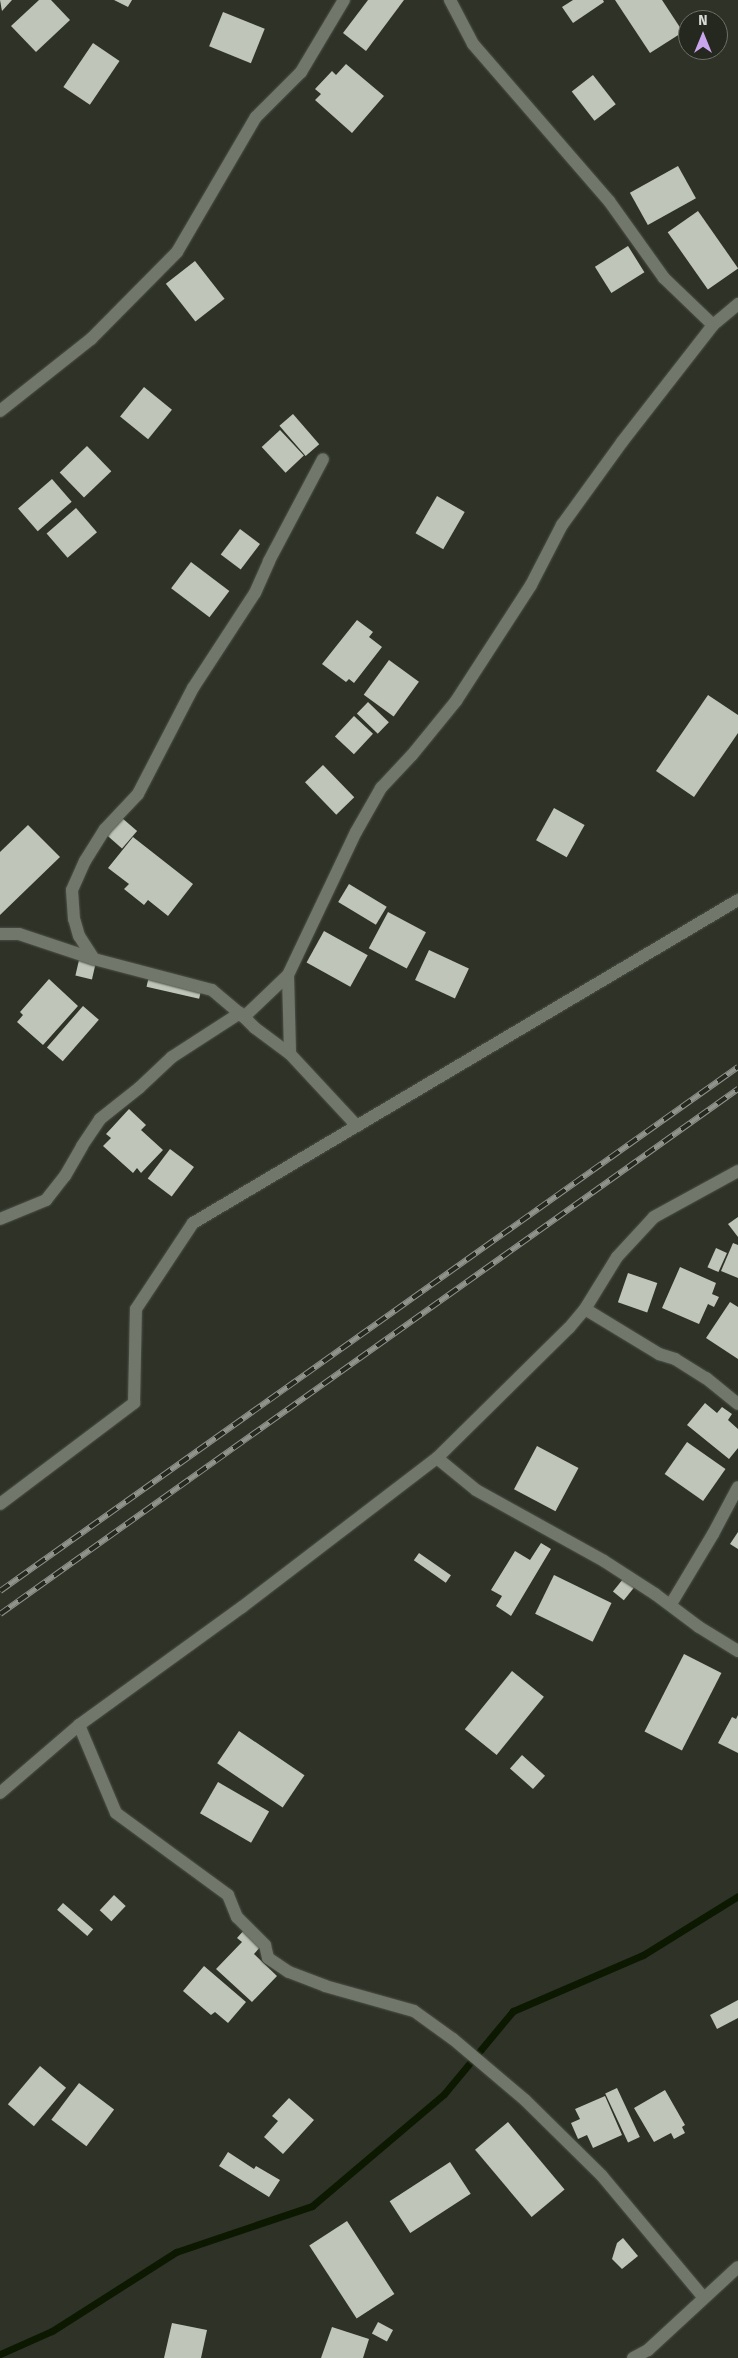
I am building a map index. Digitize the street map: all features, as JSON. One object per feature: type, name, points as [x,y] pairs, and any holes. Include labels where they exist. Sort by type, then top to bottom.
[{"type":"street","points":[[0,411],[92,339],[177,252],[256,117],[301,72],[344,0]]},
{"type":"street","points":[[450,0],[473,44],[610,201],[664,278],[713,325]]},
{"type":"street","points":[[0,1219],[46,1200],[65,1176],[100,1119],[139,1088],[172,1057],[242,1015],[288,975],[356,832],[381,788],[412,755],[456,701],[531,585],[562,525],[622,442],[713,325],[738,304]]},
{"type":"street","points":[[94,959],[79,936],[74,919],[72,890],[84,861],[105,830],[138,794],[193,688],[255,592],[269,560],[324,459]]},
{"type":"street","points":[[0,1504],[134,1403],[136,1310],[193,1223],[738,900]]},
{"type":"street","points":[[0,934],[19,934],[94,959],[212,990],[255,1028],[290,1054],[356,1126]]},
{"type":"street","points":[[288,975],[290,1054]]},
{"type":"street","points":[[0,1793],[79,1725],[242,1607],[437,1458],[569,1328],[585,1309],[617,1257],[654,1217],[738,1171]]},
{"type":"street","points":[[585,1309],[659,1354],[675,1359],[706,1378],[738,1404]]},
{"type":"street","points":[[437,1458],[476,1490],[583,1552],[594,1555],[671,1604],[699,1627],[738,1651]]},
{"type":"street","points":[[671,1604],[713,1534],[738,1487]]},
{"type":"street","points":[[79,1725],[116,1813],[228,1895],[238,1917],[265,1945],[268,1958],[288,1972],[325,1986],[414,2011],[453,2039],[525,2100],[602,2176],[704,2298]]},
{"type":"street","points":[[633,2358],[650,2354],[704,2298],[738,2267]]},
{"type":"building","points":[[0,0],[12,0],[2,11]]},
{"type":"building","points":[[39,0],[51,0],[70,20],[36,52],[11,26]]},
{"type":"building","points":[[114,0],[132,0],[128,7]]},
{"type":"building","points":[[368,0],[404,0],[366,51],[343,33]]},
{"type":"building","points":[[573,0],[603,0],[604,2],[573,23],[562,7]]},
{"type":"building","points":[[615,0],[662,0],[678,24],[678,35],[650,53]]},
{"type":"building","points":[[223,12],[265,29],[251,63],[209,46]]},
{"type":"building","points":[[93,43],[120,61],[90,105],[63,87]]},
{"type":"building","points":[[346,64],[384,96],[352,133],[315,100],[321,94],[315,89],[332,71],[336,75]]},
{"type":"building","points":[[593,75],[616,104],[595,121],[572,92]]},
{"type":"building","points":[[678,166],[696,198],[648,225],[630,193]]},
{"type":"building","points":[[698,211],[738,268],[708,290],[668,232]]},
{"type":"building","points":[[628,246],[644,272],[611,293],[595,267]]},
{"type":"building","points":[[195,261],[225,299],[195,322],[166,284]]},
{"type":"building","points":[[144,387],[172,410],[148,439],[120,417]]},
{"type":"building","points":[[293,414],[319,444],[306,456],[279,426]]},
{"type":"building","points":[[280,430],[304,456],[286,473],[262,447]]},
{"type":"building","points":[[87,446],[111,471],[84,498],[60,472]]},
{"type":"building","points":[[52,479],[72,502],[38,531],[18,509]]},
{"type":"building","points":[[437,496],[465,512],[443,549],[416,533]]},
{"type":"building","points":[[76,508],[97,532],[68,558],[47,534]]},
{"type":"building","points":[[240,529],[260,544],[241,570],[221,555]]},
{"type":"building","points":[[191,562],[229,591],[209,617],[171,588]]},
{"type":"building","points":[[357,620],[373,632],[369,637],[382,647],[354,683],[349,679],[346,682],[322,664]]},
{"type":"building","points":[[389,660],[419,682],[394,717],[364,695]]},
{"type":"building","points":[[708,695],[738,715],[738,733],[694,797],[656,771]]},
{"type":"building","points":[[368,702],[389,722],[378,734],[357,714]]},
{"type":"building","points":[[354,716],[373,734],[354,754],[335,736]]},
{"type":"building","points":[[323,765],[354,797],[336,815],[305,782]]},
{"type":"building","points":[[554,808],[585,825],[567,857],[536,840]]},
{"type":"building","points":[[122,818],[137,831],[122,848],[107,835]]},
{"type":"building","points":[[28,825],[60,857],[0,915],[0,852]]},
{"type":"building","points":[[133,837],[193,884],[168,916],[148,900],[144,905],[124,889],[129,884],[108,868]]},
{"type":"building","points":[[349,884],[387,907],[376,925],[338,902]]},
{"type":"building","points":[[388,912],[426,932],[407,968],[369,948]]},
{"type":"building","points":[[324,931],[368,955],[350,987],[307,962]]},
{"type":"building","points":[[429,950],[469,969],[455,999],[415,980]]},
{"type":"building","points":[[79,960],[96,964],[92,979],[75,976]]},
{"type":"building","points":[[149,976],[202,988],[199,999],[147,987]]},
{"type":"building","points":[[49,979],[78,1006],[43,1045],[17,1022],[23,1015],[20,1012]]},
{"type":"building","points":[[83,1006],[99,1020],[63,1061],[47,1048]]},
{"type":"building","points":[[129,1109],[146,1125],[141,1130],[163,1150],[141,1173],[137,1168],[133,1173],[103,1146],[111,1138],[106,1134]]},
{"type":"building","points":[[170,1149],[194,1167],[172,1197],[148,1179]]},
{"type":"building","points":[[738,1217],[738,1237],[728,1224]]},
{"type":"building","points":[[733,1243],[738,1245],[738,1278],[721,1271]]},
{"type":"building","points":[[716,1248],[727,1253],[718,1272],[707,1267]]},
{"type":"building","points":[[680,1267],[716,1283],[712,1294],[719,1297],[714,1307],[708,1304],[699,1324],[662,1308]]},
{"type":"building","points":[[628,1273],[657,1283],[647,1312],[618,1302]]},
{"type":"building","points":[[730,1302],[738,1307],[738,1359],[706,1338]]},
{"type":"building","points":[[705,1403],[717,1413],[722,1407],[732,1414],[728,1420],[738,1429],[738,1448],[729,1459],[687,1425]]},
{"type":"building","points":[[687,1442],[726,1469],[703,1501],[665,1474]]},
{"type":"building","points":[[537,1446],[578,1468],[555,1511],[514,1489]]},
{"type":"building","points":[[738,1532],[738,1549],[730,1544]]},
{"type":"building","points":[[541,1543],[551,1549],[511,1616],[496,1606],[502,1596],[491,1590],[515,1551],[530,1560]]},
{"type":"building","points":[[419,1553],[451,1575],[446,1583],[414,1560]]},
{"type":"building","points":[[554,1575],[612,1603],[593,1642],[535,1614]]},
{"type":"building","points":[[623,1579],[634,1588],[624,1600],[613,1591]]},
{"type":"building","points":[[684,1654],[721,1673],[682,1751],[645,1732]]},
{"type":"building","points":[[512,1671],[544,1697],[497,1755],[465,1729]]},
{"type":"building","points":[[738,1715],[738,1753],[718,1743],[732,1717],[736,1719]]},
{"type":"building","points":[[239,1731],[304,1775],[283,1808],[217,1763]]},
{"type":"building","points":[[522,1755],[545,1776],[533,1789],[510,1768]]},
{"type":"building","points":[[218,1782],[269,1812],[251,1843],[200,1813]]},
{"type":"building","points":[[114,1895],[126,1906],[111,1921],[100,1910]]},
{"type":"building","points":[[63,1903],[93,1929],[87,1936],[57,1910]]},
{"type":"building","points":[[245,1929],[262,1945],[254,1954],[277,1976],[252,2002],[216,1969],[242,1942],[237,1938]]},
{"type":"building","points":[[204,1966],[246,2002],[228,2023],[215,2012],[211,2015],[183,1991]]},
{"type":"building","points":[[738,2000],[738,2018],[717,2029],[710,2015]]},
{"type":"building","points":[[40,2066],[66,2088],[34,2126],[8,2104]]},
{"type":"building","points":[[79,2083],[114,2109],[86,2146],[51,2120]]},
{"type":"building","points":[[617,2088],[640,2137],[628,2142],[605,2093]]},
{"type":"building","points":[[665,2090],[685,2125],[682,2127],[685,2133],[674,2139],[671,2133],[654,2142],[634,2108]]},
{"type":"building","points":[[605,2096],[622,2135],[593,2148],[587,2135],[578,2139],[571,2123],[580,2119],[575,2109]]},
{"type":"building","points":[[289,2098],[314,2120],[283,2154],[264,2137],[278,2121],[272,2116]]},
{"type":"building","points":[[508,2122],[565,2189],[532,2217],[475,2150]]},
{"type":"building","points":[[228,2152],[254,2169],[256,2166],[280,2180],[269,2197],[219,2166]]},
{"type":"building","points":[[450,2162],[471,2194],[410,2233],[390,2201]]},
{"type":"building","points":[[347,2221],[394,2294],[357,2318],[309,2246]]},
{"type":"building","points":[[623,2238],[638,2256],[622,2269],[612,2259],[617,2243]]},
{"type":"building","points":[[378,2322],[393,2330],[387,2341],[372,2333]]},
{"type":"building","points":[[172,2323],[207,2330],[201,2358],[164,2358]]},
{"type":"building","points":[[332,2327],[369,2339],[363,2358],[321,2358]]},
{"type":"waterway","points":[[0,2354],[52,2331],[176,2252],[312,2206],[444,2094],[513,2011],[643,1955],[738,1896]]},
{"type":"railway","points":[[0,1591],[738,1067]]},
{"type":"railway","points":[[0,1614],[738,1089]]}]
